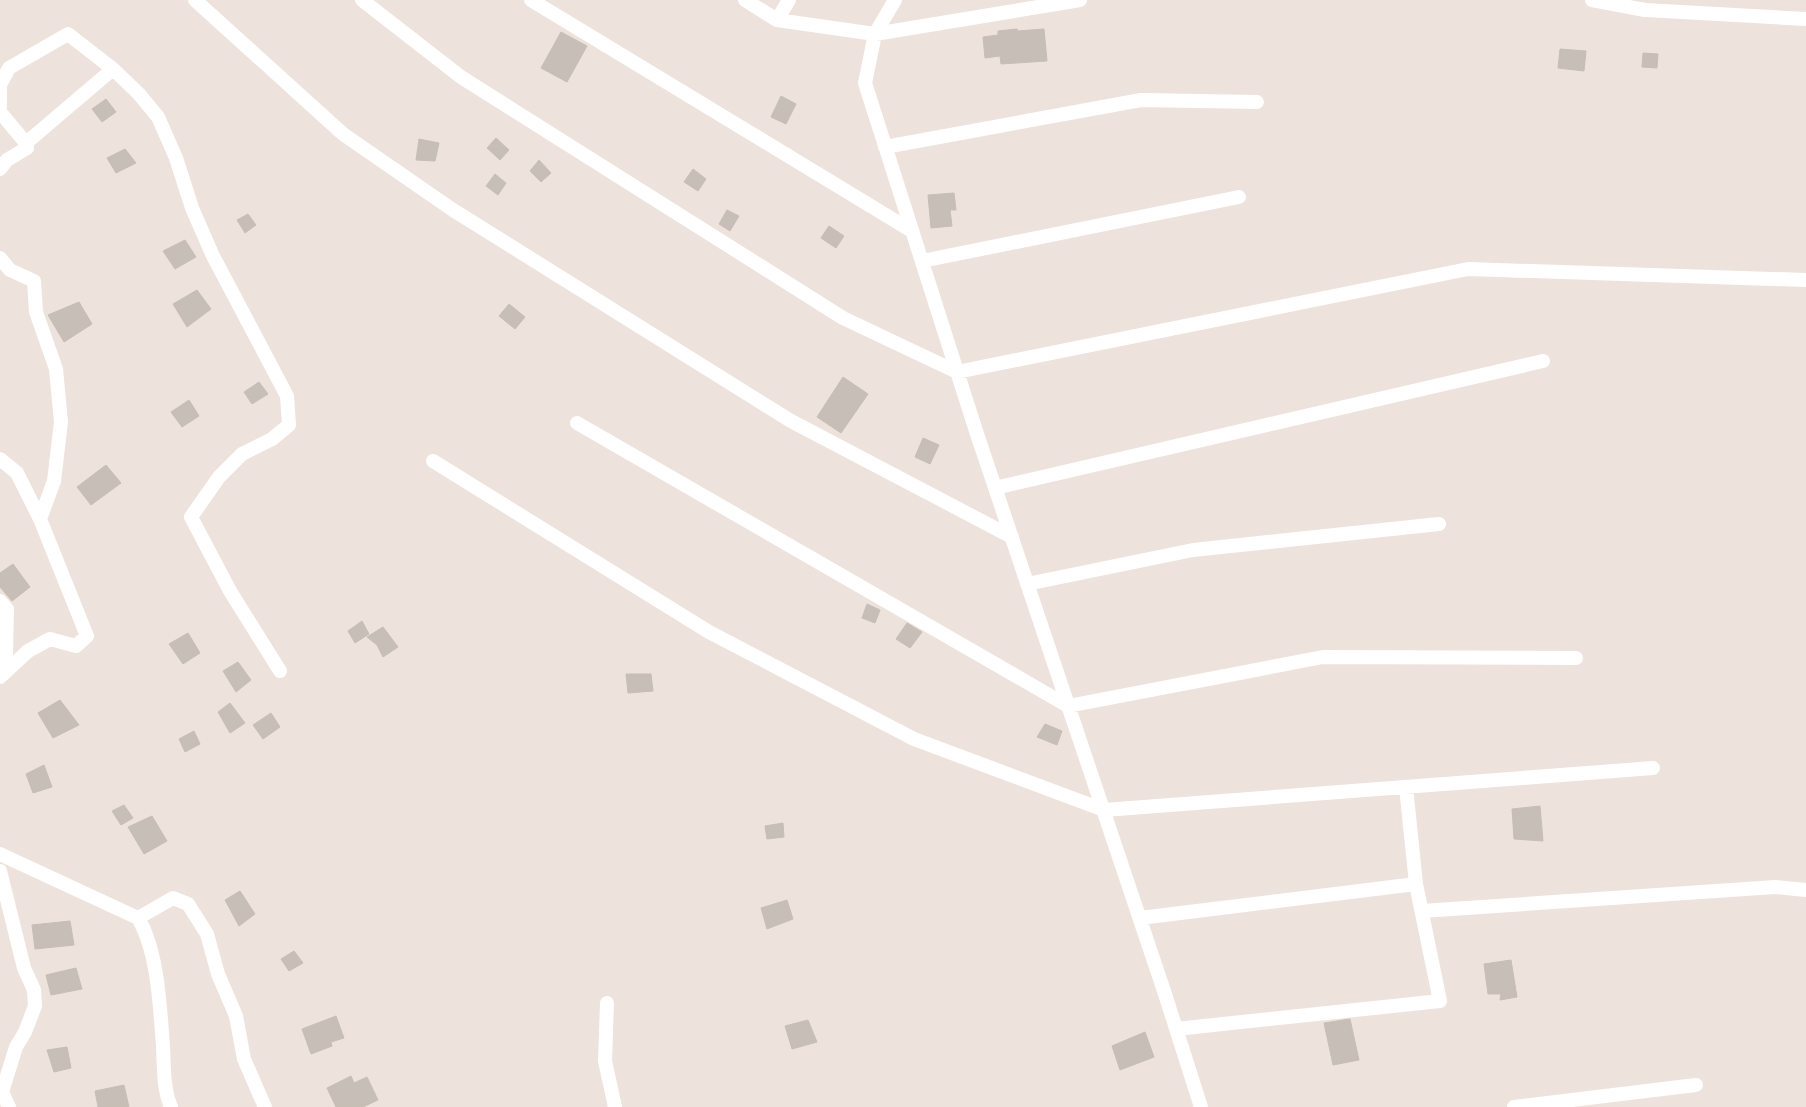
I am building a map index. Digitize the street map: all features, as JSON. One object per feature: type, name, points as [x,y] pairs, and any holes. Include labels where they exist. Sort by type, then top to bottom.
[{"type":"street","points":[[195,0],[343,134],[453,210],[791,421],[1012,537]]},
{"type":"street","points":[[362,0],[461,77],[843,318],[957,372],[1468,269],[1806,280]]},
{"type":"street","points":[[531,0],[912,231]]},
{"type":"street","points":[[745,0],[777,20],[875,34],[1080,0]]},
{"type":"street","points":[[777,20],[789,0]]},
{"type":"street","points":[[895,0],[875,34],[865,83],[995,488],[1140,918],[1201,1107]]},
{"type":"street","points":[[1592,0],[1644,10],[1806,19]]},
{"type":"street","points":[[0,106],[0,85],[9,68],[68,34],[113,69],[139,94],[158,117],[176,158],[192,208],[212,256],[287,396],[289,425],[272,439],[242,454],[219,477],[191,517],[230,592],[280,671]]},
{"type":"street","points":[[0,169],[8,160],[25,151],[26,143],[113,69]]},
{"type":"street","points":[[885,146],[1141,100],[1257,102]]},
{"type":"street","points":[[0,112],[26,143]]},
{"type":"street","points":[[922,262],[1239,196]]},
{"type":"street","points":[[0,258],[10,270],[34,281],[36,312],[56,369],[61,422],[54,481],[40,518]]},
{"type":"street","points":[[995,488],[1543,361]]},
{"type":"street","points":[[577,422],[1068,706],[1322,657],[1576,658]]},
{"type":"street","points":[[0,459],[17,473],[40,518],[87,636],[76,646],[50,639],[28,651],[0,677]]},
{"type":"street","points":[[433,462],[709,632],[914,740],[1104,810],[1653,768]]},
{"type":"street","points":[[1028,584],[1193,550],[1439,524]]},
{"type":"street","points":[[0,601],[7,609],[6,656],[0,667]]},
{"type":"street","points":[[1176,1029],[1440,1001],[1416,884],[1406,787]]},
{"type":"street","points":[[0,854],[115,910],[138,918],[146,932],[154,966],[162,1037],[164,1077],[171,1107]]},
{"type":"street","points":[[0,871],[24,968],[34,990],[35,1006],[25,1032],[16,1048],[1,1093],[9,1107]]},
{"type":"street","points":[[1140,918],[1416,884]]},
{"type":"street","points":[[1422,911],[1775,887],[1806,890]]},
{"type":"street","points":[[138,918],[173,898],[188,904],[207,934],[218,974],[236,1016],[244,1059],[265,1107]]},
{"type":"street","points":[[607,1003],[605,1061],[615,1107]]},
{"type":"street","points":[[1514,1107],[1696,1085]]},
{"type":"building","points":[[1017,29],[1018,31],[1044,29],[1047,61],[1001,64],[1000,56],[985,58],[983,37],[998,35],[998,31]]},
{"type":"building","points":[[561,32],[587,46],[567,82],[541,68]]},
{"type":"building","points":[[1560,49],[1586,51],[1584,71],[1558,68]]},
{"type":"building","points":[[1643,53],[1658,54],[1657,68],[1642,67]]},
{"type":"building","points":[[781,96],[796,104],[786,124],[771,117]]},
{"type":"building","points":[[106,99],[116,112],[102,122],[92,109]]},
{"type":"building","points":[[496,138],[509,150],[500,160],[487,148]]},
{"type":"building","points":[[419,139],[439,143],[435,161],[416,160]]},
{"type":"building","points":[[125,149],[136,163],[116,173],[107,158]]},
{"type":"building","points":[[539,160],[551,173],[541,182],[530,171]]},
{"type":"building","points":[[693,169],[706,179],[698,191],[684,182]]},
{"type":"building","points":[[495,174],[506,183],[498,195],[486,186]]},
{"type":"building","points":[[954,193],[956,210],[950,210],[952,226],[931,228],[928,195]]},
{"type":"building","points":[[727,210],[739,216],[730,231],[719,224]]},
{"type":"building","points":[[248,214],[256,225],[245,233],[237,220]]},
{"type":"building","points":[[829,226],[844,236],[836,248],[821,238]]},
{"type":"building","points":[[185,240],[196,257],[175,269],[163,251]]},
{"type":"building","points":[[197,290],[211,309],[187,327],[173,304]]},
{"type":"building","points":[[79,302],[92,324],[64,342],[48,315]]},
{"type":"building","points":[[509,304],[525,317],[515,329],[499,316]]},
{"type":"building","points":[[843,377],[868,394],[841,433],[817,417]]},
{"type":"building","points":[[259,382],[268,394],[252,404],[244,392]]},
{"type":"building","points":[[189,400],[199,416],[182,427],[171,412]]},
{"type":"building","points":[[923,438],[939,445],[930,464],[915,457]]},
{"type":"building","points":[[106,465],[121,483],[91,505],[77,487]]},
{"type":"building","points":[[13,564],[30,587],[12,601],[0,587],[0,573]]},
{"type":"building","points":[[867,604],[880,610],[875,623],[862,618]]},
{"type":"building","points":[[362,621],[369,634],[355,643],[348,631]]},
{"type":"building","points":[[907,623],[922,632],[910,648],[896,639]]},
{"type":"building","points":[[383,627],[398,647],[383,657],[377,645],[367,637]]},
{"type":"building","points":[[188,633],[200,653],[183,664],[169,644]]},
{"type":"building","points":[[238,662],[251,680],[236,692],[223,671]]},
{"type":"building","points":[[626,674],[651,674],[653,691],[628,693]]},
{"type":"building","points":[[60,700],[79,725],[53,738],[38,713]]},
{"type":"building","points":[[230,703],[245,723],[230,733],[218,712]]},
{"type":"building","points":[[271,713],[280,727],[263,739],[253,725]]},
{"type":"building","points":[[1045,724],[1062,731],[1057,745],[1037,737]]},
{"type":"building","points":[[194,731],[200,744],[185,752],[179,739]]},
{"type":"building","points":[[44,765],[52,787],[33,793],[26,774]]},
{"type":"building","points":[[124,805],[133,818],[121,825],[112,811]]},
{"type":"building","points":[[1540,806],[1543,841],[1514,839],[1512,809]]},
{"type":"building","points":[[152,816],[167,841],[144,854],[128,827]]},
{"type":"building","points":[[783,823],[784,837],[767,839],[765,826]]},
{"type":"building","points":[[240,891],[255,914],[239,926],[225,900]]},
{"type":"building","points":[[787,900],[793,919],[767,929],[761,908]]},
{"type":"building","points":[[70,921],[74,945],[35,949],[32,925]]},
{"type":"building","points":[[294,951],[303,963],[289,971],[281,959]]},
{"type":"building","points":[[1511,960],[1517,997],[1500,1000],[1501,994],[1488,994],[1484,964]]},
{"type":"building","points":[[76,968],[82,989],[51,995],[46,975]]},
{"type":"building","points":[[336,1016],[344,1038],[331,1042],[332,1046],[311,1054],[302,1029]]},
{"type":"building","points":[[1350,1019],[1359,1060],[1333,1065],[1324,1023]]},
{"type":"building","points":[[808,1020],[817,1042],[792,1049],[785,1026]]},
{"type":"building","points":[[1145,1032],[1154,1057],[1120,1070],[1112,1046]]},
{"type":"building","points":[[67,1047],[71,1068],[54,1072],[47,1050]]},
{"type":"building","points":[[351,1076],[354,1083],[367,1077],[378,1100],[363,1107],[336,1107],[327,1088]]},
{"type":"building","points":[[124,1085],[129,1107],[98,1107],[95,1091]]}]
